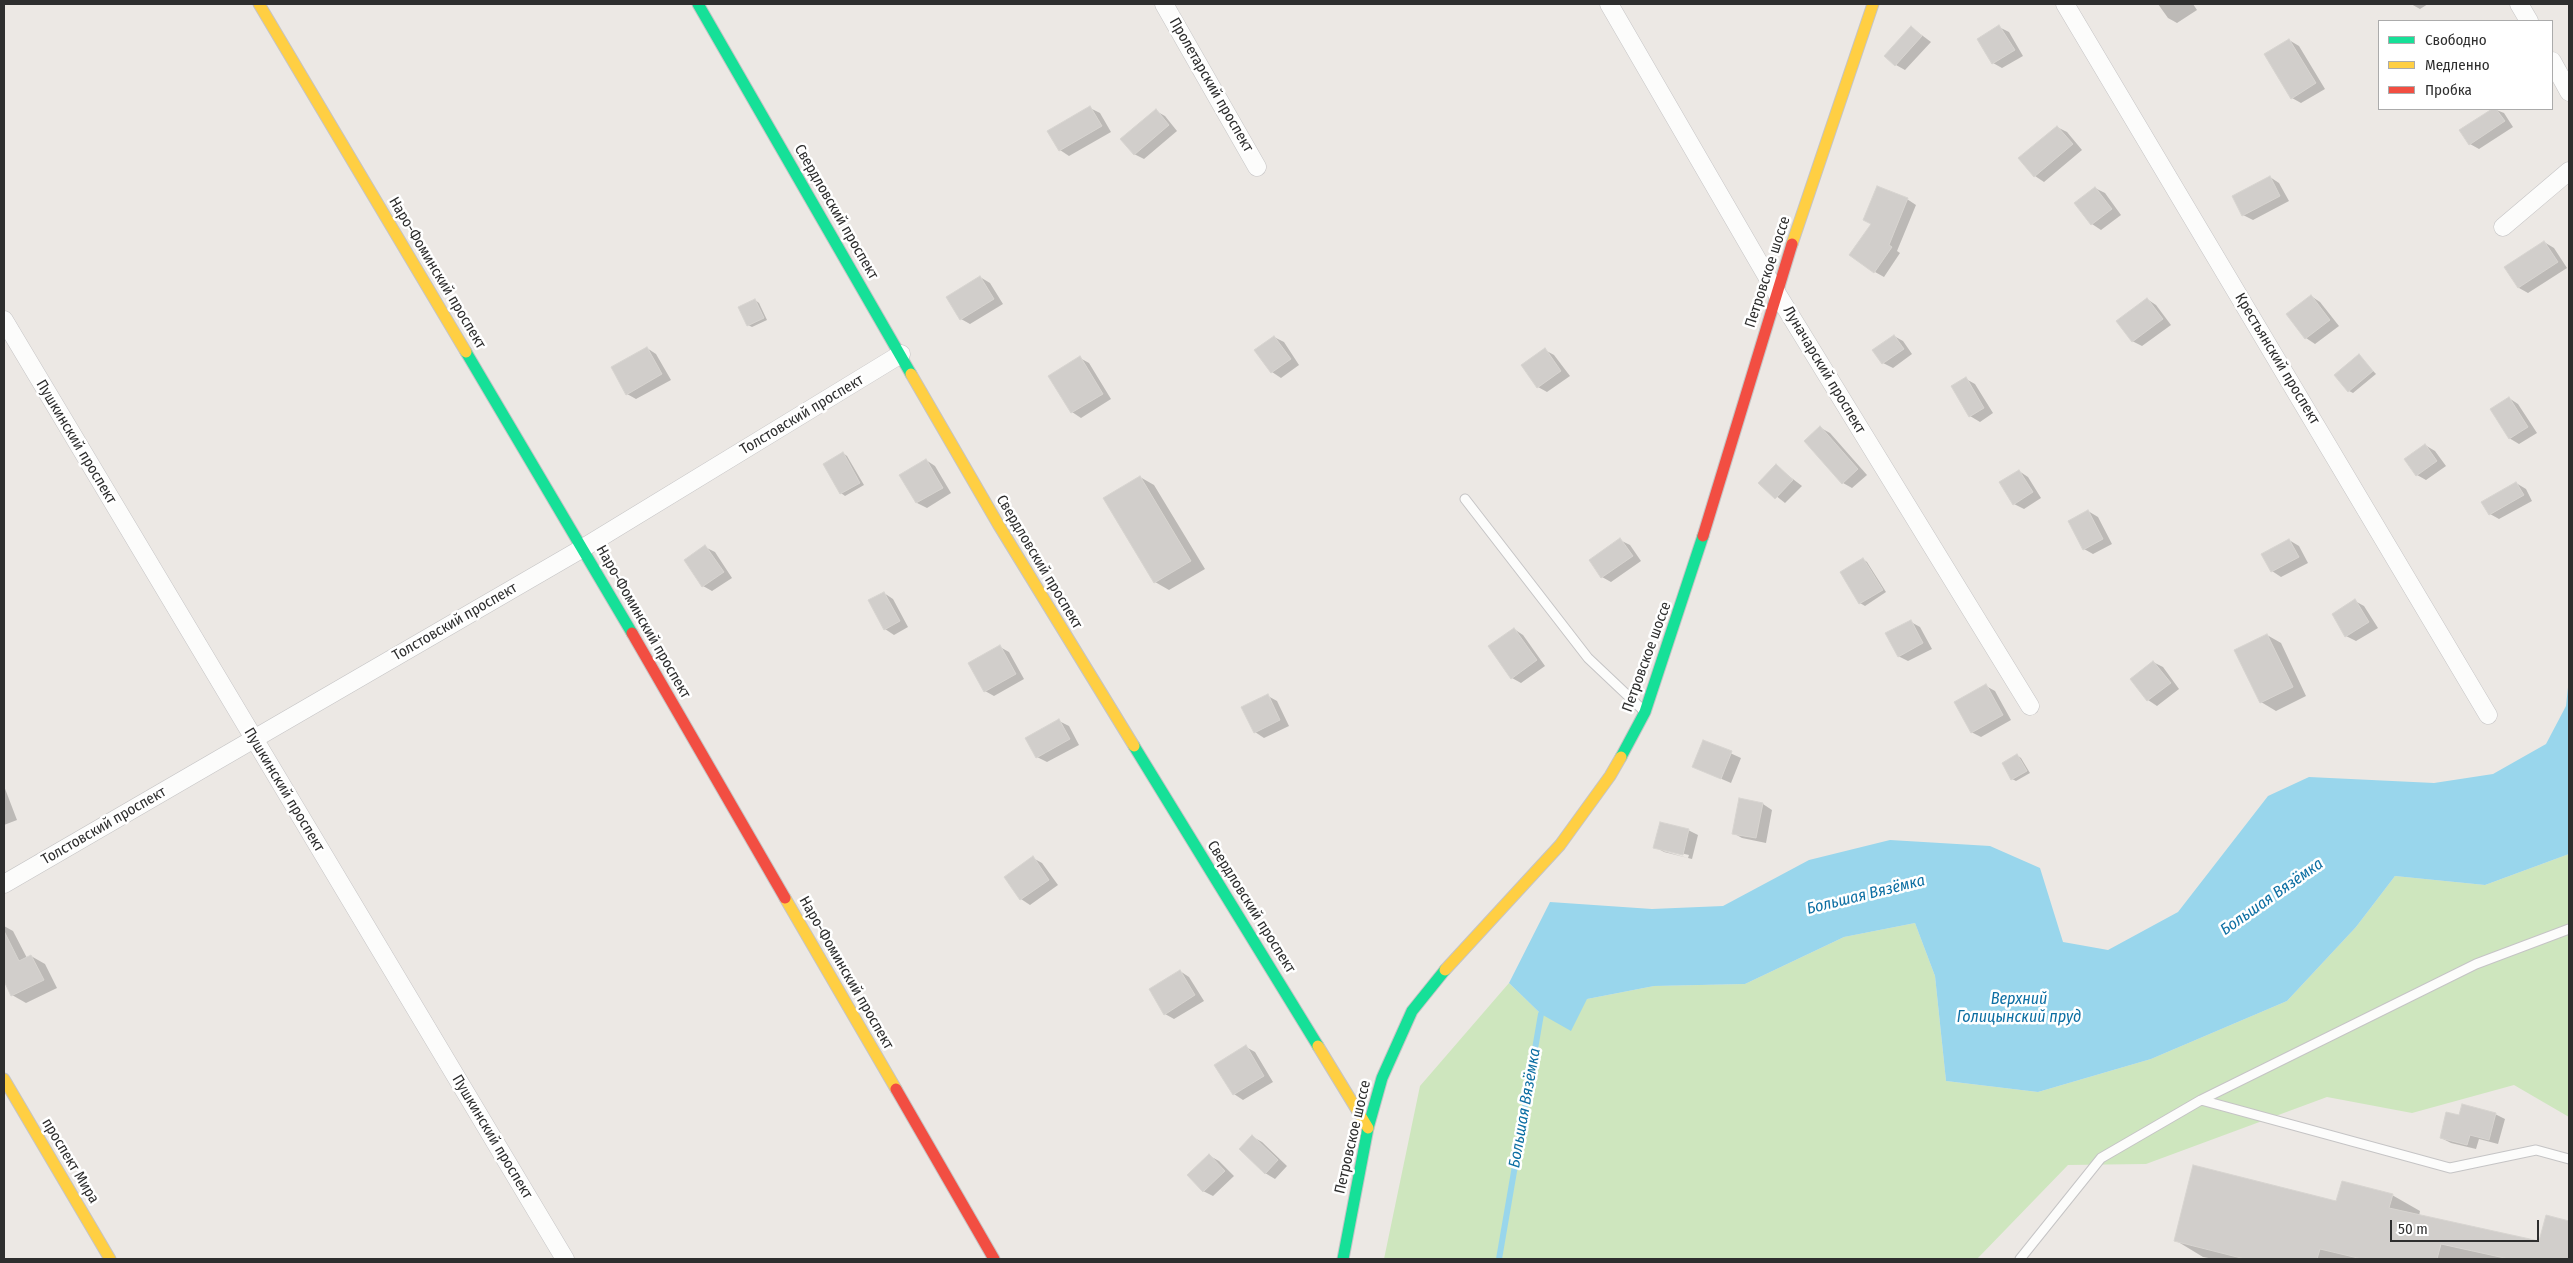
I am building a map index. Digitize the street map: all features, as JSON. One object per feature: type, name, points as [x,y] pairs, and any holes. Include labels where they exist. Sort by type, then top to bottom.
[{"type":"street","name":"Наро-Фоминский проспект","points":[[259,4],[583,548],[994,1259]]},
{"type":"street","name":"Свердловский проспект","points":[[698,4],[1003,532],[1368,1128]]},
{"type":"street","name":"Пролетарский проспект","points":[[1164,4],[1258,166]]},
{"type":"street","name":"Луначарский проспект","points":[[1610,4],[1776,292],[2030,706]]},
{"type":"street","name":"Петровское шоссе","points":[[1342,1259],[1368,1128],[1382,1078],[1412,1011],[1427,990],[1560,845],[1610,776],[1645,712],[1695,565],[1776,292],[1873,4]]},
{"type":"street","name":"Крестьянский проспект","points":[[2064,4],[2488,715]]},
{"type":"street","points":[[2519,4],[2528,20]]},
{"type":"street","points":[[2553,63],[2569,92]]},
{"type":"street","points":[[2503,227],[2569,171]]},
{"type":"street","name":"Пушкинский проспект","points":[[4,320],[565,1259]]},
{"type":"street","name":"Толстовский проспект","points":[[4,884],[583,548],[901,354]]},
{"type":"street","name":"проспект Мира","points":[[4,1079],[110,1259]]},
{"type":"lane","points":[[1465,499],[1588,658],[1645,712]]},
{"type":"lane","points":[[2020,1259],[2101,1158],[2201,1100],[2476,964],[2569,929]]},
{"type":"lane","points":[[2201,1100],[2450,1168],[2536,1150],[2569,1159]]},
{"type":"green space","points":[[2569,854],[2569,1117],[2514,1085],[2412,1113],[2327,1097],[2146,1164],[2068,1165],[1977,1259],[1384,1259],[1420,1086],[1509,983],[1541,1014],[1587,999],[1654,986],[1745,984],[1844,937],[1915,923],[1935,976],[1946,1081],[2038,1092],[2151,1059],[2287,1001],[2356,927],[2395,876],[2485,885]]},
{"type":"water","name":"Верхний Голицынский пруд","points":[[2569,678],[2569,854],[2485,885],[2395,876],[2356,927],[2287,1001],[2151,1059],[2038,1092],[1946,1081],[1935,976],[1915,923],[1844,937],[1745,984],[1654,986],[1587,999],[1571,1031],[1541,1014],[1509,983],[1550,902],[1652,909],[1723,906],[1809,860],[1890,840],[1990,846],[2040,868],[2063,942],[2108,950],[2178,912],[2268,796],[2309,777],[2434,783],[2493,774],[2546,744],[2566,706]]},
{"type":"building","points":[[1999,25],[2015,50],[1992,64],[1977,39]]},
{"type":"building","points":[[1911,26],[1922,36],[1895,66],[1884,56]]},
{"type":"building","points":[[2289,39],[2316,83],[2291,99],[2264,54]]},
{"type":"building","points":[[1090,106],[1102,126],[1059,151],[1047,131]]},
{"type":"building","points":[[1156,109],[1169,125],[1134,155],[1120,139]]},
{"type":"building","points":[[2490,110],[2497,110],[2505,121],[2469,145],[2459,130]]},
{"type":"building","points":[[2057,126],[2073,144],[2034,177],[2018,158]]},
{"type":"building","points":[[2270,176],[2280,196],[2242,216],[2232,196]]},
{"type":"building","points":[[1877,186],[1908,198],[1889,245],[1892,247],[1874,273],[1849,255],[1871,224],[1863,220]]},
{"type":"building","points":[[2095,187],[2112,209],[2091,225],[2074,203]]},
{"type":"building","points":[[2544,241],[2558,262],[2518,288],[2504,267]]},
{"type":"building","points":[[980,276],[994,299],[960,320],[946,297]]},
{"type":"building","points":[[2311,295],[2330,320],[2305,339],[2286,314]]},
{"type":"building","points":[[2147,298],[2163,319],[2132,342],[2116,321]]},
{"type":"building","points":[[755,299],[764,318],[747,326],[738,307]]},
{"type":"building","points":[[1894,335],[1904,349],[1882,364],[1872,350]]},
{"type":"building","points":[[1274,336],[1291,359],[1271,373],[1254,350]]},
{"type":"building","points":[[647,347],[662,374],[626,395],[611,367]]},
{"type":"building","points":[[1545,348],[1561,371],[1537,388],[1521,365]]},
{"type":"building","points":[[2359,354],[2373,371],[2348,392],[2334,375]]},
{"type":"building","points":[[1080,356],[1103,394],[1071,413],[1048,376]]},
{"type":"building","points":[[1966,377],[1984,408],[1969,417],[1951,386]]},
{"type":"building","points":[[2509,397],[2528,427],[2509,439],[2490,409]]},
{"type":"building","points":[[1820,426],[1858,469],[1842,484],[1804,441]]},
{"type":"building","points":[[2425,444],[2437,461],[2416,476],[2404,459]]},
{"type":"building","points":[[843,452],[860,483],[840,494],[823,464]]},
{"type":"building","points":[[926,459],[943,488],[916,503],[899,475]]},
{"type":"building","points":[[1776,464],[1793,480],[1775,499],[1758,483]]},
{"type":"building","points":[[2019,470],[2033,492],[2013,505],[1999,482]]},
{"type":"building","points":[[1140,476],[1191,561],[1154,583],[1103,498]]},
{"type":"building","points":[[2516,482],[2524,495],[2489,515],[2481,502]]},
{"type":"building","points":[[2088,510],[2103,539],[2083,550],[2068,521]]},
{"type":"building","points":[[1620,538],[1633,556],[1601,578],[1589,560]]},
{"type":"building","points":[[2289,539],[2299,557],[2271,572],[2261,554]]},
{"type":"building","points":[[705,545],[724,572],[702,587],[684,560]]},
{"type":"building","points":[[1863,558],[1883,590],[1859,604],[1840,572]]},
{"type":"building","points":[[884,592],[900,621],[884,630],[868,600]]},
{"type":"building","points":[[2355,599],[2369,622],[2345,637],[2332,614]]},
{"type":"building","points":[[1911,620],[1923,643],[1898,657],[1885,633]]},
{"type":"building","points":[[1514,628],[1537,660],[1511,679],[1488,646]]},
{"type":"building","points":[[2267,634],[2293,687],[2260,703],[2234,650]]},
{"type":"building","points":[[1000,645],[1016,674],[984,692],[968,663]]},
{"type":"building","points":[[2153,661],[2171,683],[2147,701],[2130,679]]},
{"type":"building","points":[[1986,684],[2003,715],[1971,733],[1954,702]]},
{"type":"building","points":[[1268,694],[1280,720],[1254,733],[1241,707]]},
{"type":"building","points":[[1059,719],[1070,739],[1036,758],[1025,738]]},
{"type":"building","points":[[1703,740],[1732,751],[1721,779],[1692,767]]},
{"type":"building","points":[[2017,754],[2027,771],[2011,780],[2002,763]]},
{"type":"building","points":[[1739,798],[1763,803],[1756,838],[1732,834]]},
{"type":"building","points":[[1660,822],[1689,829],[1683,855],[1653,848]]},
{"type":"building","points":[[1033,856],[1049,880],[1020,900],[1004,877]]},
{"type":"building","points":[[4,931],[19,961],[31,955],[44,980],[11,996],[4,981]]},
{"type":"building","points":[[1180,970],[1195,995],[1164,1015],[1149,989]]},
{"type":"building","points":[[1246,1045],[1264,1076],[1233,1095],[1214,1065]]},
{"type":"building","points":[[2462,1104],[2496,1113],[2489,1140],[2470,1135],[2467,1145],[2440,1138],[2446,1112],[2459,1115]]},
{"type":"building","points":[[1252,1135],[1278,1160],[1265,1174],[1239,1149]]},
{"type":"building","points":[[1209,1154],[1225,1171],[1203,1192],[1187,1175]]},
{"type":"building","points":[[2193,1165],[2336,1201],[2342,1181],[2393,1194],[2389,1208],[2539,1241],[2546,1215],[2569,1221],[2569,1259],[2509,1259],[2441,1244],[2437,1259],[2362,1259],[2320,1249],[2317,1259],[2245,1259],[2174,1241]]},
{"type":"waterway","name":"Большая Вязёмка","points":[[1499,1259],[1541,1014]]},
{"type":"traffic: fast","points":[[698,4],[911,374]]},
{"type":"traffic: fast","points":[[466,352],[632,633]]},
{"type":"traffic: fast","points":[[1621,757],[1645,712],[1703,536]]},
{"type":"traffic: fast","points":[[1134,746],[1318,1046]]},
{"type":"traffic: fast","points":[[1343,1259],[1368,1128],[1382,1078],[1412,1011],[1445,970]]},
{"type":"traffic: slow","points":[[259,4],[466,352]]},
{"type":"traffic: slow","points":[[1792,244],[1873,4]]},
{"type":"traffic: slow","points":[[911,374],[998,524],[1134,746]]},
{"type":"traffic: slow","points":[[1445,970],[1560,845],[1610,776],[1621,757]]},
{"type":"traffic: slow","points":[[785,898],[896,1089]]},
{"type":"traffic: slow","points":[[1318,1046],[1368,1128]]},
{"type":"traffic: slow","points":[[4,1079],[110,1259]]},
{"type":"traffic: jam","points":[[1703,536],[1792,244]]},
{"type":"traffic: jam","points":[[632,633],[785,898]]},
{"type":"traffic: jam","points":[[896,1089],[994,1259]]}]
